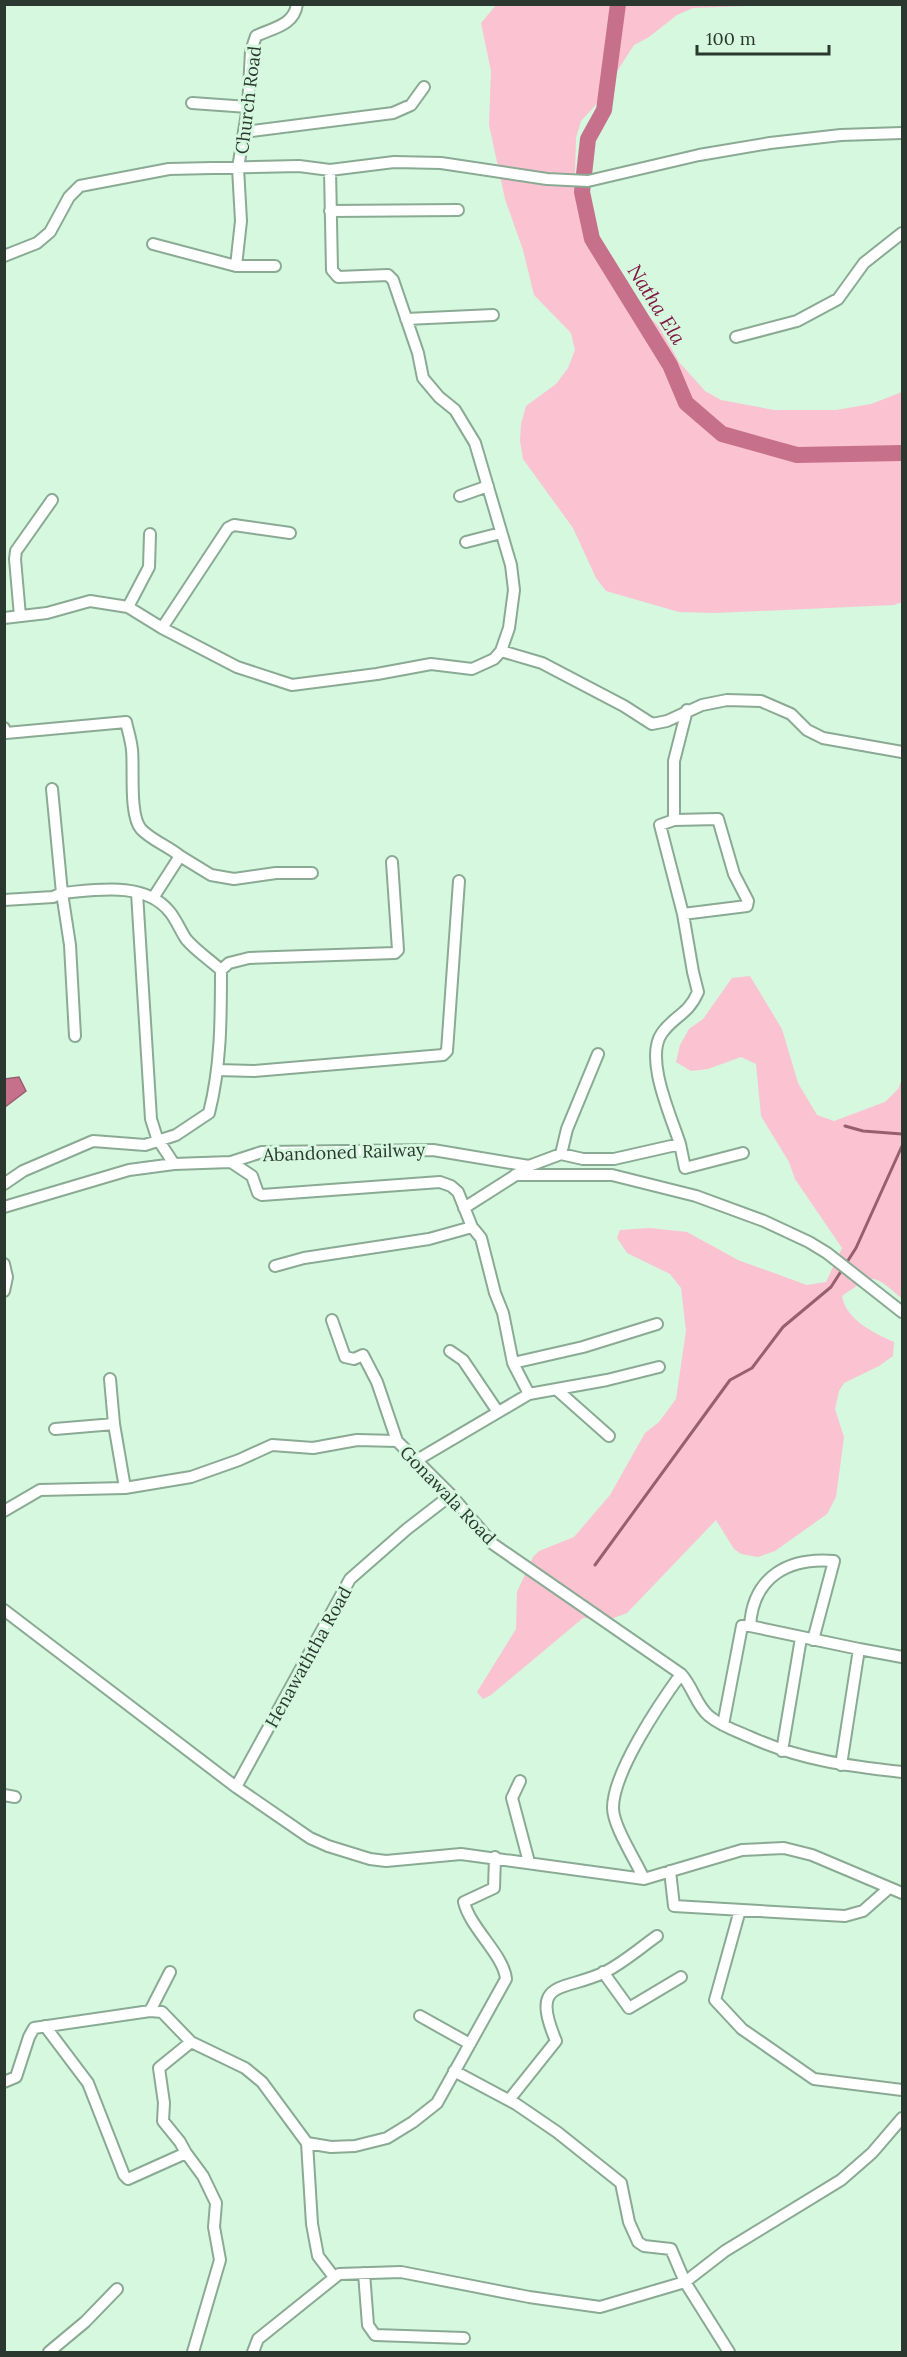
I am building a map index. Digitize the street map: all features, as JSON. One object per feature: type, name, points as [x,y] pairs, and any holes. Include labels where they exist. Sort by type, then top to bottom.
[{"type":"street","name":"Church Road","points":[[4,256],[37,243],[50,232],[69,197],[80,186],[170,169],[238,168],[248,107],[251,51],[256,36],[285,24],[297,9],[297,4]]},
{"type":"street","points":[[244,132],[393,113],[411,105],[424,87]]},
{"type":"street","points":[[192,103],[248,107]]},
{"type":"street","points":[[236,266],[241,221],[238,168],[299,166],[330,170],[394,162],[441,163],[570,181],[588,181],[699,155],[770,142],[841,135],[903,133]]},
{"type":"street","points":[[4,618],[47,613],[90,601],[128,607],[162,628],[237,667],[292,684],[377,674],[430,664],[472,669],[494,659],[501,651],[509,628],[514,590],[511,565],[475,443],[455,410],[439,397],[423,378],[418,353],[393,280],[388,275],[338,277],[332,270],[330,170]]},
{"type":"street","points":[[330,211],[458,210]]},
{"type":"street","points":[[736,337],[797,321],[838,299],[864,263],[898,245],[903,232]]},
{"type":"street","points":[[153,244],[236,266],[275,266]]},
{"type":"street","points":[[406,319],[493,315]]},
{"type":"street","points":[[459,496],[488,486]]},
{"type":"street","points":[[20,616],[16,551],[52,500]]},
{"type":"street","points":[[162,628],[228,528],[234,525],[290,533]]},
{"type":"street","points":[[466,542],[501,533]]},
{"type":"street","points":[[128,607],[149,567],[150,534]]},
{"type":"street","points":[[501,651],[542,663],[624,706],[652,724],[667,721],[687,710],[727,700],[761,701],[791,714],[807,730],[823,738],[903,752]]},
{"type":"street","points":[[674,820],[674,761],[687,710]]},
{"type":"street","points":[[4,728],[6,733],[126,722],[132,748],[135,808],[139,827],[148,835],[211,875],[234,879],[276,873],[312,873]]},
{"type":"street","points":[[52,789],[70,945],[75,1036]]},
{"type":"street","points":[[683,914],[747,906],[748,901],[735,874],[718,819],[674,820],[660,825],[683,914],[698,992],[692,1006],[662,1033],[656,1048],[660,1081],[680,1144],[685,1168],[743,1153]]},
{"type":"street","points":[[153,898],[180,856]]},
{"type":"street","points":[[221,970],[229,963],[249,958],[395,953],[398,950],[392,862]]},
{"type":"street","points":[[217,1070],[254,1071],[443,1055],[447,1051],[459,881]]},
{"type":"street","points":[[4,900],[53,897],[63,893],[109,889],[153,898],[169,910],[187,940],[221,970],[221,1042],[209,1113],[176,1135],[145,1145],[93,1141],[23,1171],[4,1184]]},
{"type":"street","points":[[137,893],[151,1119],[159,1141],[174,1164]]},
{"type":"street","points":[[561,1154],[567,1130],[598,1054]]},
{"type":"street","points":[[464,1209],[529,1166],[561,1154],[583,1159],[614,1159],[680,1144]]},
{"type":"street","name":"Abandoned Railway","points":[[4,1207],[129,1170],[174,1164],[231,1162],[262,1152],[433,1150],[529,1166]]},
{"type":"street","points":[[231,1162],[252,1176],[258,1193],[262,1195],[440,1182],[459,1192],[472,1227],[481,1238],[495,1293],[503,1313],[513,1363],[529,1394]]},
{"type":"street","points":[[515,1175],[612,1175],[696,1196],[764,1221],[809,1242],[827,1253],[903,1312]]},
{"type":"street","points":[[274,1266],[304,1258],[429,1239],[472,1227]]},
{"type":"street","points":[[4,1264],[7,1277],[4,1291]]},
{"type":"street","points":[[332,1320],[345,1357],[354,1359],[363,1355],[377,1382],[397,1441]]},
{"type":"street","points":[[513,1363],[583,1347],[657,1324]]},
{"type":"street","points":[[450,1351],[464,1360],[498,1412]]},
{"type":"street","points":[[417,1460],[529,1394],[607,1380],[659,1367]]},
{"type":"street","points":[[110,1379],[114,1424],[125,1488]]},
{"type":"street","points":[[556,1389],[609,1436]]},
{"type":"street","points":[[55,1429],[114,1424]]},
{"type":"street","name":"Gonawala Road","points":[[4,1511],[40,1490],[125,1488],[191,1477],[239,1460],[272,1444],[313,1448],[357,1440],[397,1441],[451,1495],[493,1544],[681,1674]]},
{"type":"street","name":"Henawaththa Road","points":[[236,1787],[350,1579],[407,1528],[451,1495]]},
{"type":"street","points":[[750,1626],[751,1610],[764,1584],[779,1571],[802,1561],[834,1561],[813,1640]]},
{"type":"street","points":[[4,1610],[236,1787],[310,1838],[370,1859],[386,1861],[460,1854],[644,1879],[742,1850],[784,1848],[812,1855],[888,1889],[903,1893]]},
{"type":"street","points":[[723,1725],[742,1626],[903,1657]]},
{"type":"street","points":[[782,1751],[801,1638]]},
{"type":"street","points":[[840,1765],[859,1648]]},
{"type":"street","points":[[644,1879],[618,1829],[613,1809],[617,1783],[657,1707],[681,1674],[701,1707],[723,1725],[782,1751],[814,1760],[903,1772]]},
{"type":"street","points":[[520,1781],[512,1798],[529,1862]]},
{"type":"street","points":[[307,2143],[331,2147],[355,2146],[387,2138],[437,2103],[506,1979],[505,1971],[480,1934],[464,1902],[494,1888],[495,1857]]},
{"type":"street","points":[[669,1871],[674,1906],[845,1916],[863,1911],[888,1889]]},
{"type":"street","points":[[740,1910],[715,2000],[742,2029],[814,2079],[903,2090]]},
{"type":"street","points":[[508,2100],[556,2041],[547,2019],[548,1998],[555,1989],[603,1972],[657,1936]]},
{"type":"street","points":[[150,2011],[170,1972]]},
{"type":"street","points":[[603,1972],[629,2008],[681,1977]]},
{"type":"street","points":[[4,2082],[16,2077],[28,2037],[34,2028],[150,2011],[162,2013],[191,2042],[245,2068],[262,2082],[307,2143],[309,2191],[318,2256],[334,2277]]},
{"type":"street","points":[[420,2016],[470,2044]]},
{"type":"street","points":[[45,2026],[88,2083],[124,2175],[128,2179],[186,2153]]},
{"type":"street","points":[[191,2042],[159,2068],[164,2103],[163,2121],[203,2176],[216,2204],[214,2227],[220,2260],[194,2352]]},
{"type":"street","points":[[454,2071],[508,2100],[557,2132],[621,2182],[629,2222],[638,2242],[644,2246],[671,2250],[685,2282],[729,2352]]},
{"type":"street","points":[[253,2352],[258,2340],[339,2274],[401,2271],[481,2288],[600,2307],[685,2282],[725,2251],[841,2180],[872,2153],[903,2118]]},
{"type":"street","points":[[364,2273],[368,2325],[375,2335],[464,2338]]},
{"type":"street","points":[[49,2352],[85,2322],[117,2289]]},
{"type":"shaded area","points":[[496,5],[748,5],[693,8],[677,15],[649,37],[634,45],[594,107],[581,121],[576,138],[575,173],[585,244],[598,257],[608,273],[660,328],[679,362],[705,391],[721,400],[774,410],[836,410],[871,404],[902,392],[902,602],[894,605],[715,613],[679,612],[606,591],[596,578],[573,528],[523,459],[520,441],[521,424],[526,406],[556,384],[568,368],[575,350],[571,333],[534,295],[523,250],[505,199],[489,125],[491,71],[481,23]]},
{"type":"shaded area","points":[[750,976],[782,1029],[798,1083],[817,1115],[834,1121],[885,1102],[898,1089],[902,1079],[902,1299],[884,1284],[873,1279],[861,1283],[842,1296],[855,1319],[870,1330],[894,1342],[893,1356],[879,1366],[844,1383],[839,1391],[835,1409],[844,1437],[836,1497],[827,1514],[775,1551],[758,1557],[741,1554],[734,1549],[716,1520],[627,1613],[611,1619],[583,1618],[491,1695],[483,1699],[477,1692],[516,1629],[517,1592],[533,1557],[539,1551],[574,1537],[610,1495],[645,1433],[659,1422],[676,1399],[686,1331],[681,1288],[670,1274],[627,1253],[617,1238],[620,1230],[650,1228],[687,1232],[738,1260],[807,1285],[826,1282],[842,1248],[795,1179],[789,1162],[761,1116],[756,1064],[741,1057],[708,1069],[691,1071],[676,1062],[680,1045],[689,1029],[703,1019],[732,978]]},
{"type":"shaded area","points":[[19,1077],[26,1091],[5,1107],[5,1079]]},
{"type":"waterway","name":"Natha Ela","points":[[618,4],[604,110],[588,139],[582,192],[592,239],[670,365],[686,403],[722,434],[797,455],[902,453]]},
{"type":"waterway","points":[[845,1126],[863,1131],[902,1134]]},
{"type":"waterway","points":[[595,1565],[730,1380],[752,1368],[783,1327],[831,1287],[856,1248],[902,1146]]}]
